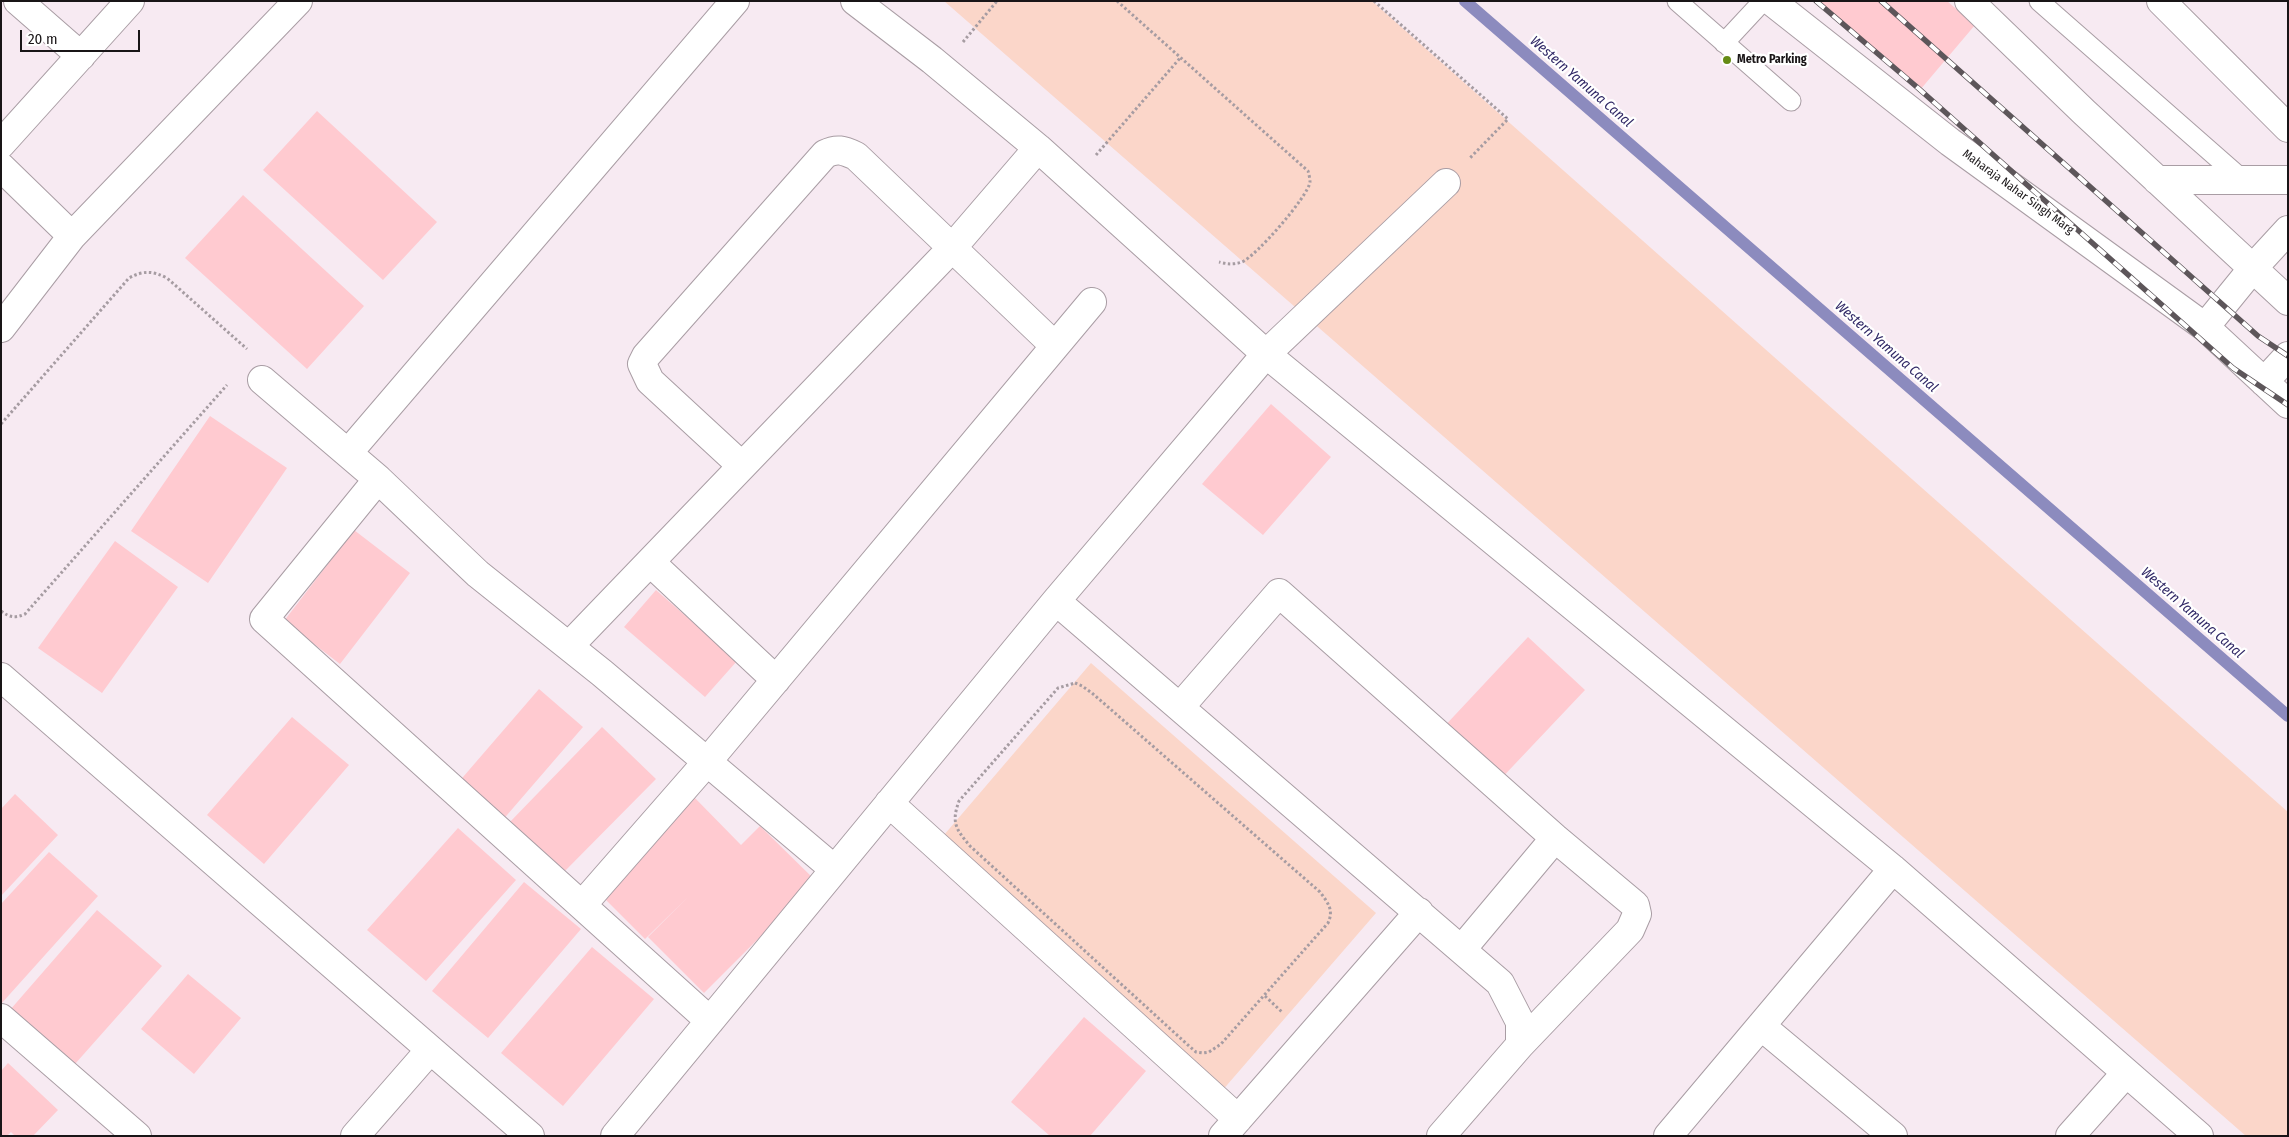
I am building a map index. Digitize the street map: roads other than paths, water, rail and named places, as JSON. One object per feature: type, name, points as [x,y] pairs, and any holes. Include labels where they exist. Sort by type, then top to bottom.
[{"type":"street","points":[[18,1],[81,56]]},
{"type":"street","points":[[1,144],[130,1]]},
{"type":"street","points":[[1,328],[72,236],[298,1]]},
{"type":"street","points":[[348,453],[735,1]]},
{"type":"street","points":[[854,1],[932,60],[1038,148],[1266,354],[1893,869],[2199,1136]]},
{"type":"street","name":"Maharaja Nahar Singh Marg","points":[[1771,1],[1950,142],[2205,327],[2288,404]]},
{"type":"street","points":[[1969,1],[2084,112],[2288,301]]},
{"type":"street","points":[[2161,1],[2288,128]]},
{"type":"street","points":[[569,646],[952,248],[1038,148]]},
{"type":"street","points":[[742,466],[650,381],[642,364],[646,356],[825,154],[835,149],[844,150],[856,156],[1055,346]]},
{"type":"street","points":[[1,167],[72,236]]},
{"type":"street","points":[[2157,180],[2288,180]]},
{"type":"street","points":[[615,1136],[1056,601],[1266,354],[1446,183]]},
{"type":"street","points":[[2205,327],[2252,268],[2288,230]]},
{"type":"street","points":[[582,905],[707,762],[1092,302]]},
{"type":"street","points":[[2264,382],[2288,356]]},
{"type":"street","points":[[262,380],[378,479],[478,574],[569,646],[834,869]]},
{"type":"street","points":[[378,479],[264,619],[710,1020]]},
{"type":"street","points":[[650,562],[776,680]]},
{"type":"street","points":[[1180,707],[1279,593],[1555,838],[1635,905],[1638,914],[1630,930],[1520,1045],[1441,1136]]},
{"type":"street","points":[[1056,601],[1500,983],[1520,1022],[1520,1045]]},
{"type":"street","points":[[1,677],[530,1136]]},
{"type":"street","points":[[889,803],[1231,1128],[1419,912]]},
{"type":"street","points":[[1462,949],[1555,838]]},
{"type":"street","points":[[1668,1136],[1893,869]]},
{"type":"street","points":[[1,1018],[128,1133]]},
{"type":"street","points":[[1761,1026],[1893,1136]]},
{"type":"street","points":[[355,1136],[430,1050]]},
{"type":"street","points":[[2070,1136],[2126,1072]]},
{"type":"lane","points":[[1677,1],[1791,101]]},
{"type":"lane","points":[[1724,43],[1763,1]]},
{"type":"lane","points":[[2039,1],[2244,181]]},
{"type":"waterway","name":"Western Yamuna Canal","points":[[1465,1],[2288,716]]},
{"type":"railway","points":[[1816,1],[1918,88],[2233,368],[2288,405]]},
{"type":"railway","points":[[1881,1],[2258,336],[2288,356]]},
{"type":"place","name":"Metro Parking","points":[[1727,60]]}]
